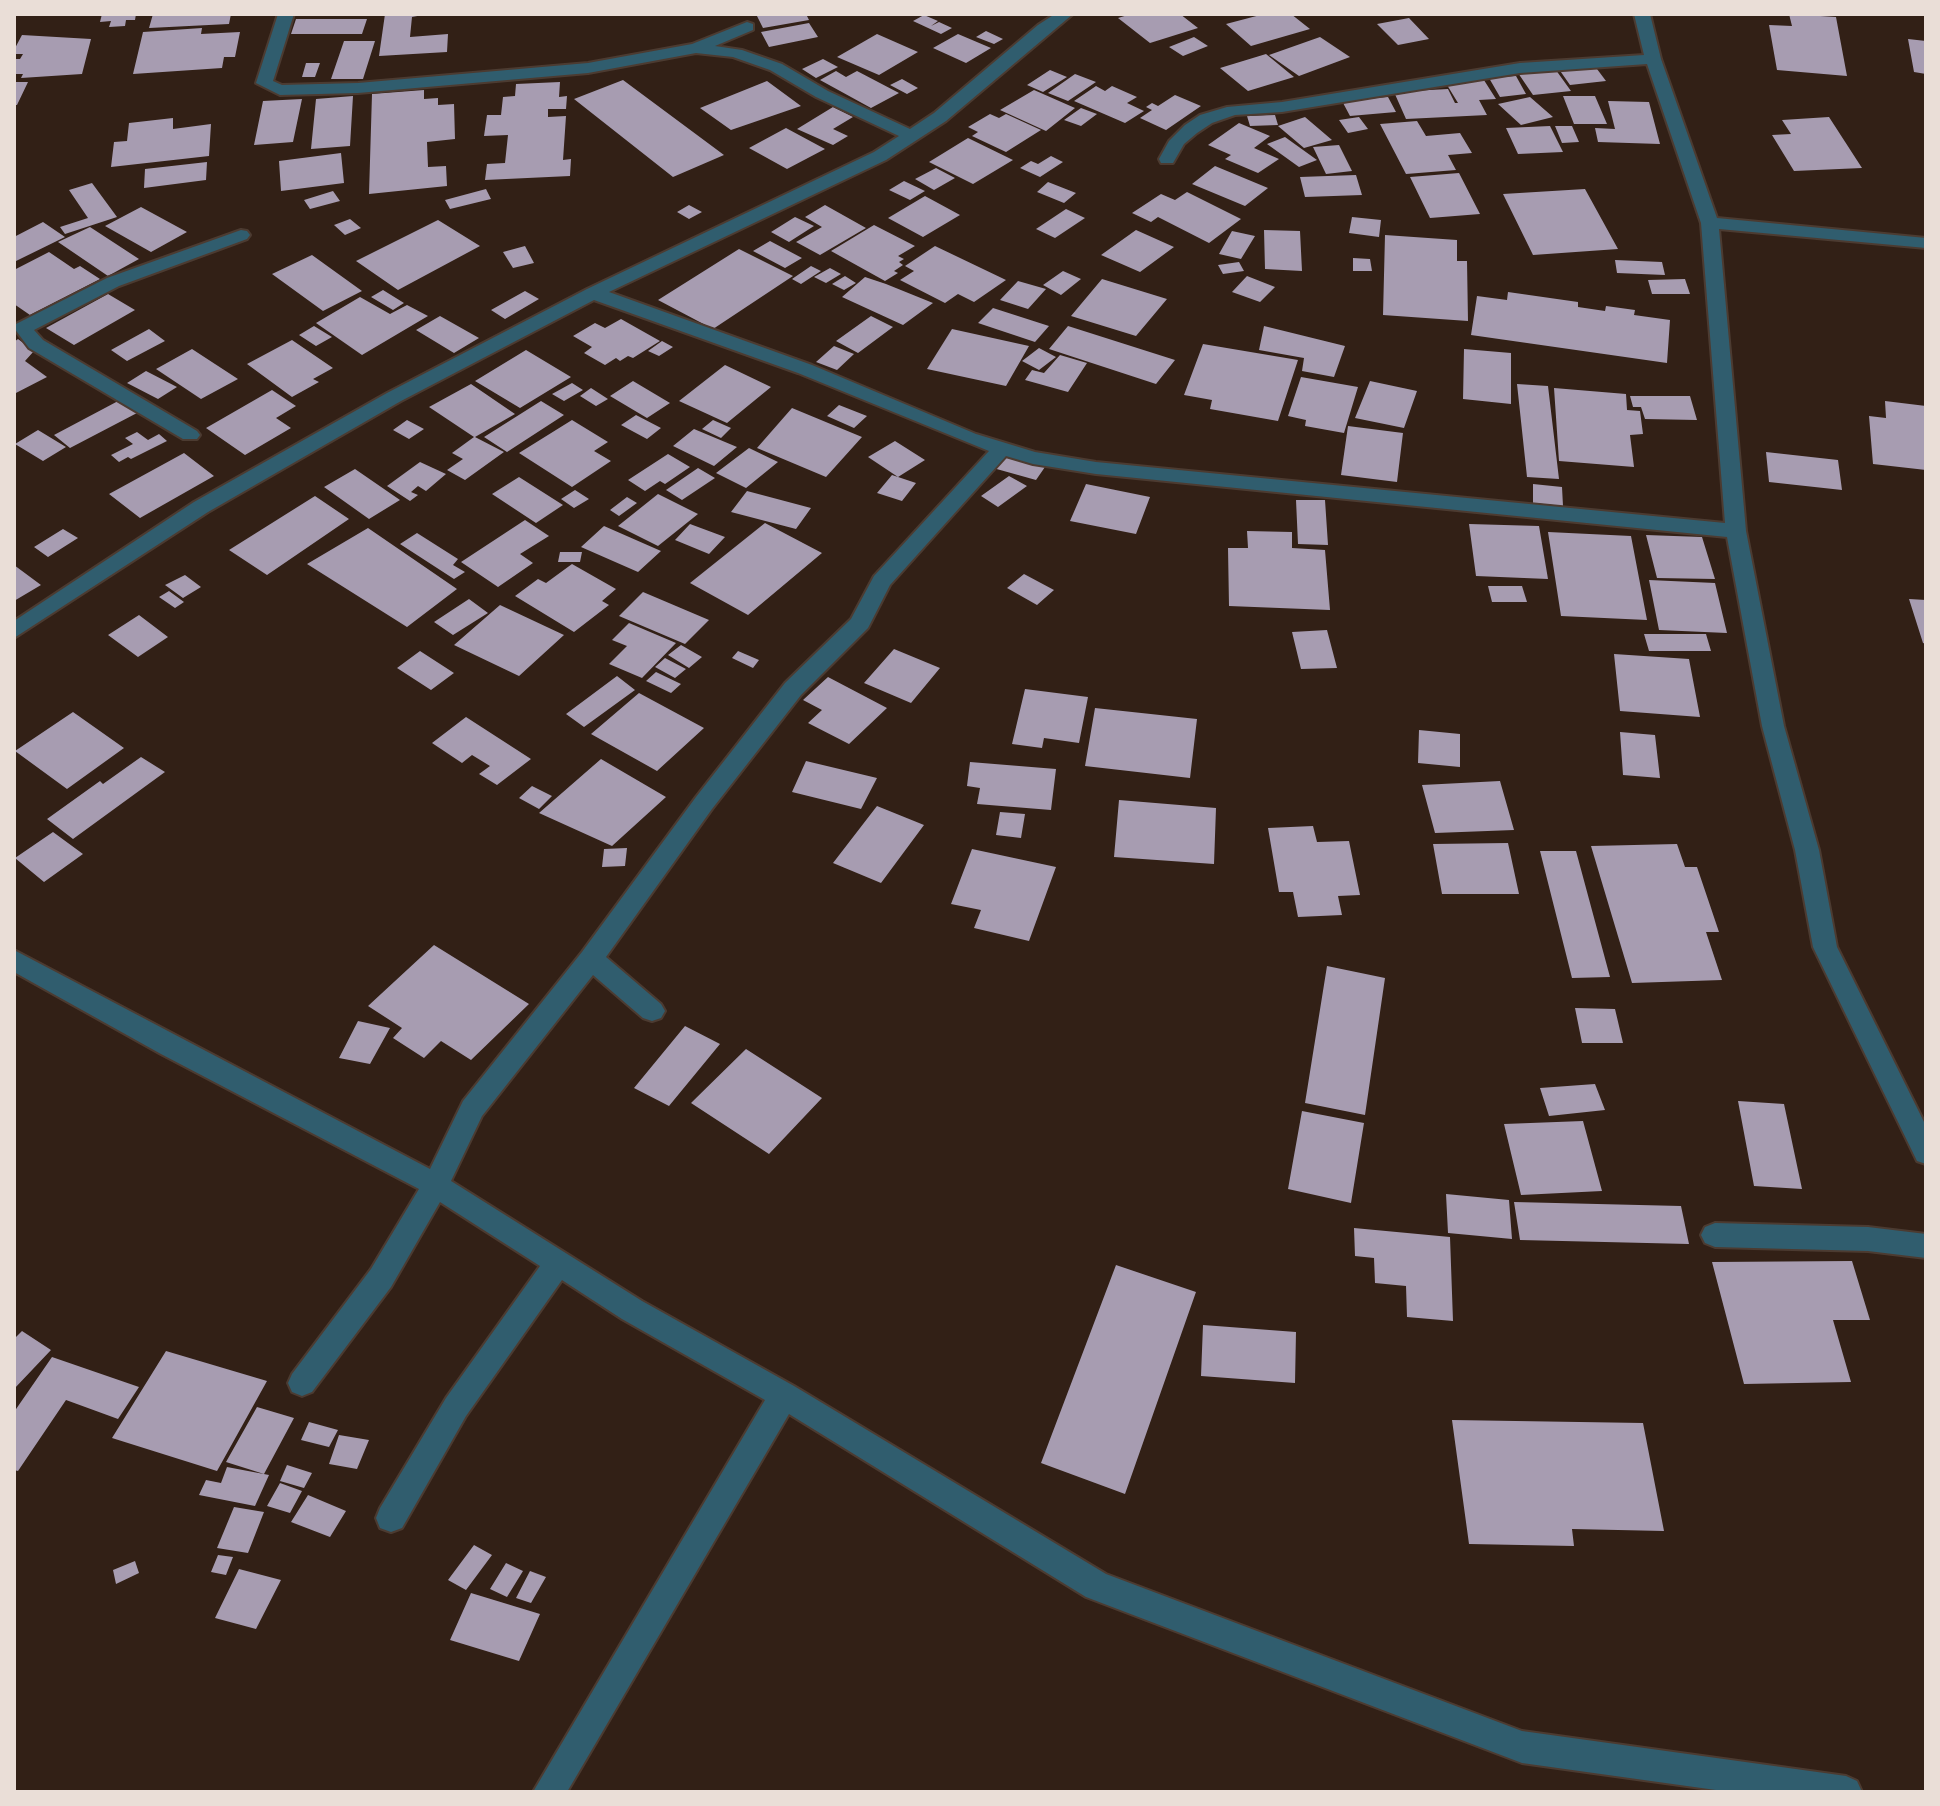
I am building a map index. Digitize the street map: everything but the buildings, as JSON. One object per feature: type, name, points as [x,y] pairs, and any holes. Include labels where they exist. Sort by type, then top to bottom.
[{"type":"street","points":[[286,14],[264,83],[280,90],[358,88],[588,68],[696,48],[747,27]]},
{"type":"street","points":[[14,631],[201,507],[394,397],[593,293],[880,156],[940,117],[1044,28],[1065,14]]},
{"type":"street","points":[[1642,14],[1653,59],[1710,223],[1736,531],[1773,726],[1807,850],[1825,947],[1926,1153]]},
{"type":"street","points":[[696,48],[736,53],[776,67],[822,94],[912,136]]},
{"type":"street","points":[[1167,159],[1177,141],[1191,129],[1206,119],[1233,110],[1282,107],[1520,68],[1653,59]]},
{"type":"street","points":[[1710,223],[1926,243]]},
{"type":"street","points":[[190,435],[36,344],[23,328],[113,282],[241,235]]},
{"type":"street","points":[[593,293],[805,369],[969,438],[1033,458],[1096,468],[1736,531]]},
{"type":"street","points":[[302,1383],[381,1278],[436,1185],[472,1109],[591,959],[704,803],[793,689],[860,623],[881,581],[1002,448]]},
{"type":"street","points":[[591,959],[652,1011]]},
{"type":"street","points":[[14,960],[170,1047],[436,1185],[632,1310],[784,1395],[1097,1586],[1522,1747],[1846,1792]]},
{"type":"street","points":[[1715,1235],[1868,1239],[1926,1246]]},
{"type":"street","points":[[391,1518],[456,1407],[559,1262]]},
{"type":"street","points":[[549,1792],[784,1395]]}]
